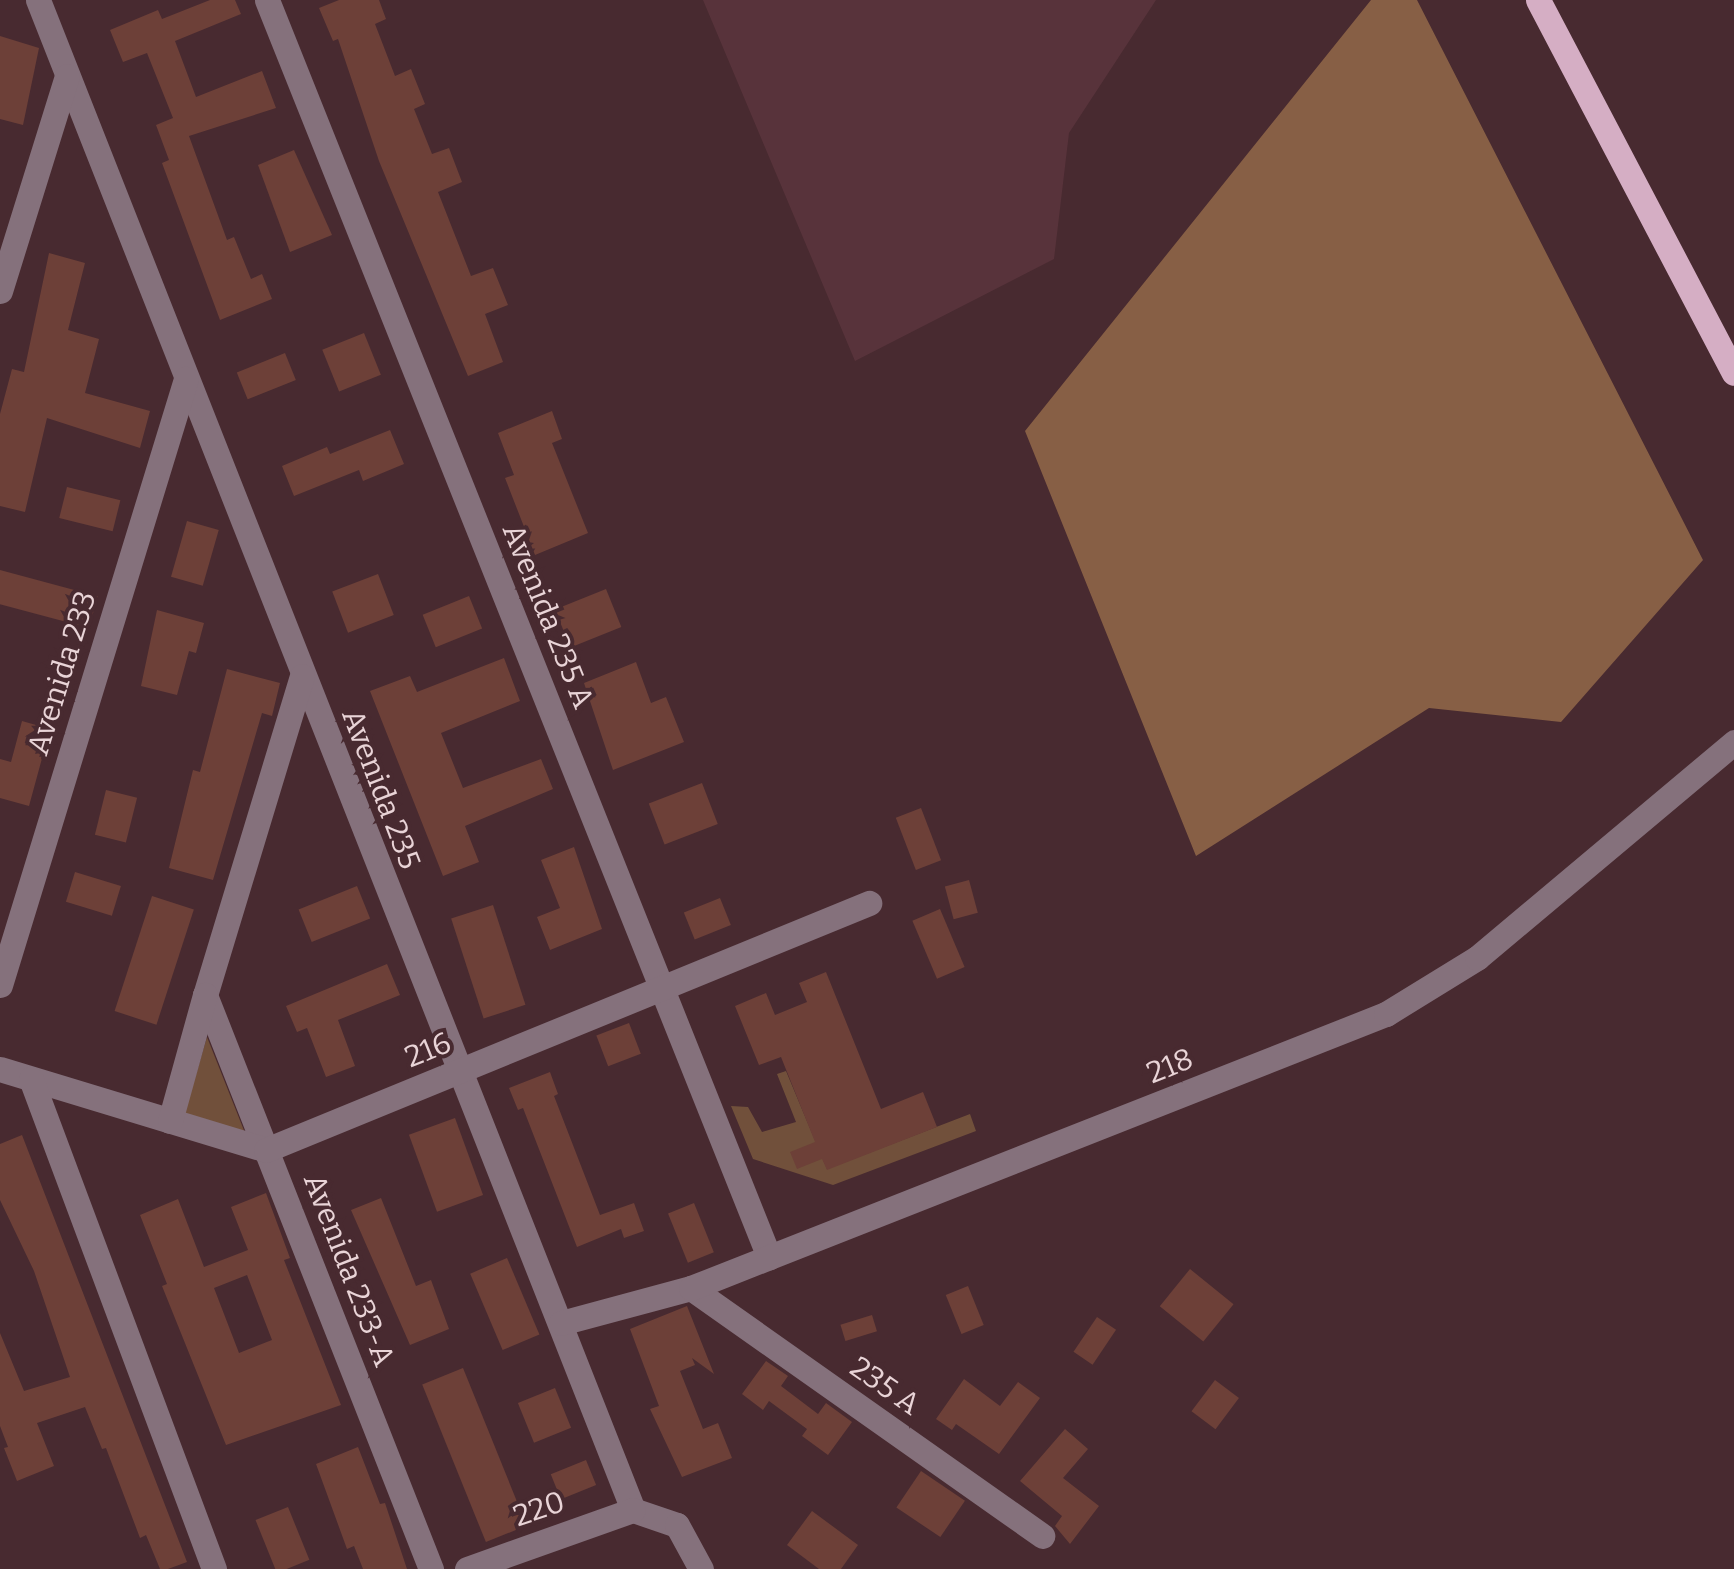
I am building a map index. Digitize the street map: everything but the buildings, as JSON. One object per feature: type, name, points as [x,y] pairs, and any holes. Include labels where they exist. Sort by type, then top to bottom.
[{"type":"main road","points":[[1538,0],[1734,373]]},
{"type":"street","name":"Avenida 235","points":[[38,0],[633,1510]]},
{"type":"street","name":"Avenida 235 A","points":[[267,0],[769,1257]]},
{"type":"street","points":[[0,291],[67,76]]},
{"type":"street","name":"Avenida 233","points":[[0,985],[186,379]]},
{"type":"street","points":[[170,1121],[302,676]]},
{"type":"street","name":"218","points":[[561,1323],[691,1288],[1386,1014],[1477,958],[1734,742]]},
{"type":"street","name":"216","points":[[266,1150],[869,902]]},
{"type":"street","name":"Avenida 233-A","points":[[205,995],[431,1569]]},
{"type":"street","points":[[0,1070],[266,1150]]},
{"type":"street","points":[[31,1079],[214,1569]]},
{"type":"street","name":"235 A","points":[[691,1288],[1042,1536]]},
{"type":"street","points":[[633,1510],[677,1525],[701,1569]]},
{"type":"street","name":"220","points":[[467,1569],[633,1510]]},
{"type":"shaded area","points":[[703,0],[1156,0],[1069,133],[1054,259],[855,361]]},
{"type":"shaded area","points":[[1371,0],[1417,0],[1703,560],[1561,722],[1429,708],[1196,856],[1025,431]]},
{"type":"shaded area","points":[[207,1037],[245,1133],[184,1115]]},
{"type":"shaded area","points":[[786,1071],[827,1169],[970,1114],[976,1131],[833,1185],[753,1159],[731,1106],[748,1107],[762,1132],[796,1122],[777,1074]]}]
